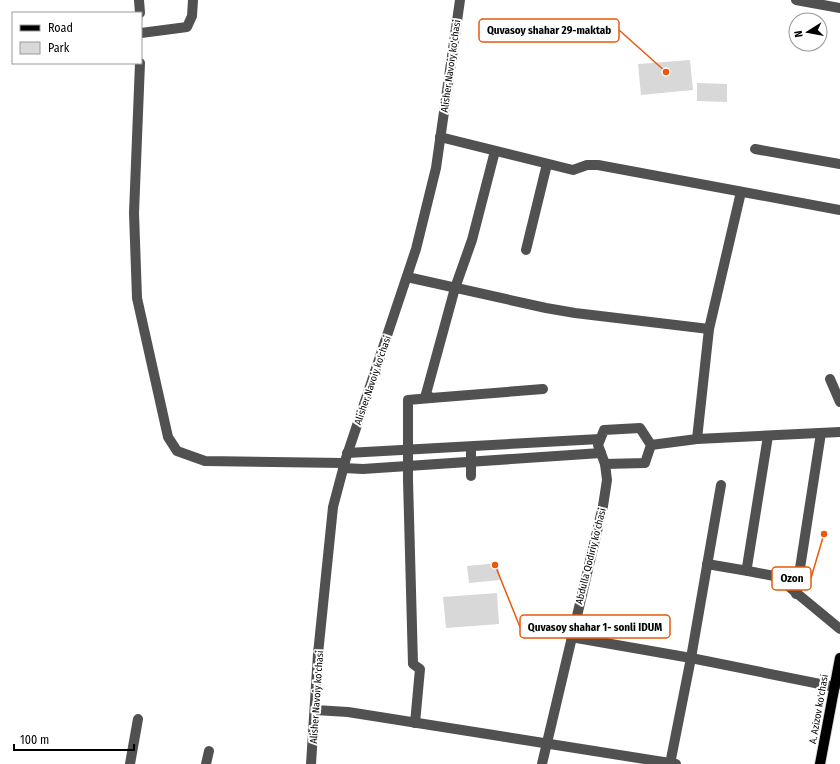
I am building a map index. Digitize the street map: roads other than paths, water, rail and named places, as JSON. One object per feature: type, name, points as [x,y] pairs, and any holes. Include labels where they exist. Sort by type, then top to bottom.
[{"type":"main road","name":"A. Azizov ko'chasi","points":[[820,764],[840,658]]},
{"type":"street","points":[[139,0],[140,12]]},
{"type":"street","points":[[142,33],[186,27],[192,16],[193,0]]},
{"type":"street","name":"Alisher Navoiy ko'chasi","points":[[311,764],[318,654],[333,508],[345,461],[416,249],[436,168],[460,0]]},
{"type":"street","points":[[796,0],[840,8]]},
{"type":"street","points":[[140,64],[134,212],[137,298],[168,437],[177,451],[205,461],[345,461],[409,450],[600,439]]},
{"type":"street","points":[[440,137],[573,170],[587,165],[598,165],[840,210]]},
{"type":"street","points":[[755,149],[840,164]]},
{"type":"street","points":[[431,398],[426,394],[427,388],[455,288],[472,240],[494,151]]},
{"type":"street","points":[[526,250],[547,164]]},
{"type":"street","points":[[697,440],[709,329],[741,192]]},
{"type":"street","points":[[407,277],[568,312],[709,329]]},
{"type":"street","points":[[830,378],[840,402]]},
{"type":"street","points":[[415,723],[420,669],[413,664],[408,466],[408,400],[543,389]]},
{"type":"street","points":[[640,428],[651,445],[645,463],[605,464],[598,445],[604,430],[640,428]]},
{"type":"street","points":[[651,445],[697,440],[840,432]]},
{"type":"street","points":[[796,594],[821,433]]},
{"type":"street","points":[[748,571],[747,567],[768,436]]},
{"type":"street","points":[[471,447],[471,476]]},
{"type":"street","points":[[345,461],[363,469],[601,453]]},
{"type":"street","name":"Abdulla Qodiriy ko'chasi","points":[[542,764],[603,506],[608,480],[605,464]]},
{"type":"street","points":[[314,710],[348,712],[672,764],[721,486]]},
{"type":"street","points":[[707,564],[774,576],[840,629]]},
{"type":"street","points":[[571,638],[690,658],[835,687]]},
{"type":"street","points":[[130,764],[138,719]]},
{"type":"street","points":[[206,764],[209,751]]},
{"type":"place","name":"Quvasoy shahar 29-maktab","points":[[666,72]]},
{"type":"place","name":"Ozon","points":[[824,534]]},
{"type":"place","name":"Quvasoy shahar 1- sonli IDUM","points":[[495,565]]}]
